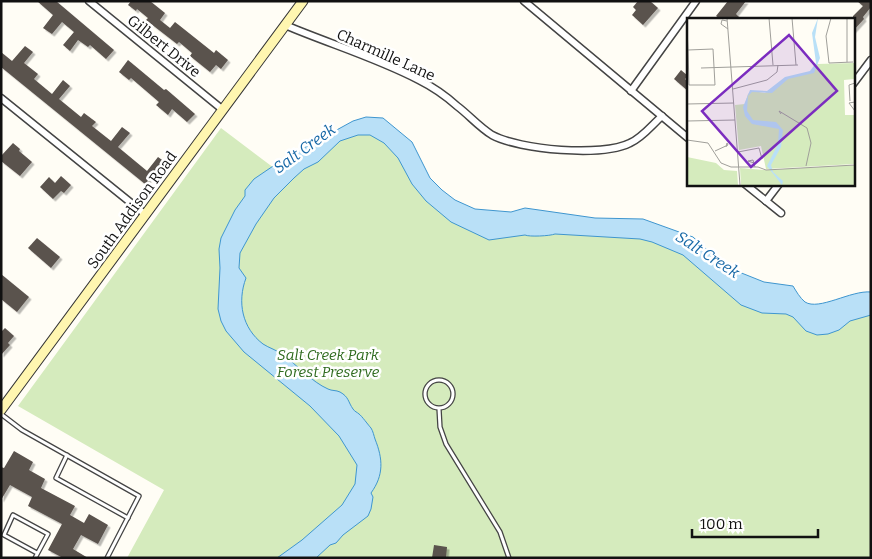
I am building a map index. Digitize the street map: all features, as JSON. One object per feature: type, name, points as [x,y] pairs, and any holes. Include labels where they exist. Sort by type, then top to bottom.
[{"type":"street","name":"Gilbert Drive","points":[[89,1],[223,110]]},
{"type":"street","name":"South Addison Road","points":[[1,412],[303,1]]},
{"type":"street","points":[[524,1],[687,137]]},
{"type":"street","points":[[630,90],[696,1]]},
{"type":"street","name":"Charmille Lane","points":[[285,25],[417,79],[449,99],[491,134],[511,143],[524,146],[573,150],[621,147],[638,138],[662,116]]},
{"type":"street","points":[[854,83],[871,60]]},
{"type":"street","points":[[1,98],[146,215]]},
{"type":"street","points":[[746,185],[781,213]]},
{"type":"street","points":[[766,201],[778,185]]},
{"type":"lane","points":[[440,380],[450,384],[454,393],[450,404],[439,409],[434,408],[427,402],[425,393],[434,381],[440,380]]},
{"type":"lane","points":[[439,409],[440,427],[446,444],[496,525],[509,558]]},
{"type":"lane","points":[[1,412],[22,430],[139,496],[107,558]]},
{"type":"lane","points":[[67,455],[56,478],[128,518]]},
{"type":"lane","points":[[35,558],[48,534],[13,515],[4,535],[37,553]]},
{"type":"green space","name":"Salt Creek Park Forest Preserve","points":[[221,128],[282,174],[350,129],[387,134],[450,210],[665,239],[795,311],[871,306],[871,558],[127,558],[164,490],[18,406]]},
{"type":"water","name":"Salt Creek","points":[[366,117],[383,118],[412,142],[430,178],[455,200],[475,209],[511,212],[525,208],[595,218],[643,219],[693,237],[715,257],[734,270],[764,282],[793,286],[805,302],[811,304],[827,302],[863,292],[871,292],[871,315],[850,321],[839,330],[817,335],[806,331],[793,317],[786,314],[762,313],[741,305],[683,255],[640,239],[555,234],[525,235],[489,240],[451,222],[426,201],[412,184],[398,158],[384,143],[370,135],[358,135],[340,141],[318,162],[304,169],[294,178],[274,198],[256,224],[240,253],[239,268],[246,278],[242,296],[243,314],[250,330],[263,344],[281,353],[322,386],[329,390],[340,392],[347,398],[354,410],[371,428],[380,453],[381,467],[378,480],[371,493],[373,497],[368,516],[316,558],[277,558],[302,540],[342,505],[355,484],[357,465],[339,436],[310,406],[244,352],[226,331],[218,309],[219,249],[221,238],[235,210],[245,196],[245,190],[254,179],[282,160],[353,121]]},
{"type":"building","points":[[37,1],[56,1],[114,50],[106,59],[90,45],[88,47],[78,40],[70,51],[63,45],[74,32],[62,22],[52,34],[43,28],[53,15]]},
{"type":"building","points":[[131,1],[150,1],[165,13],[160,20],[170,28],[175,22],[214,53],[216,50],[228,60],[221,69],[216,65],[210,72],[190,56],[192,53],[179,42],[177,44],[146,20],[148,18],[137,9],[136,11],[128,5]]},
{"type":"building","points":[[638,1],[650,1],[658,8],[643,25],[632,15],[636,10],[633,7]]},
{"type":"building","points":[[728,1],[746,1],[736,14],[740,18],[719,18],[716,16]]},
{"type":"building","points":[[857,1],[871,1],[871,7],[863,17],[864,19],[854,30],[853,16],[863,6]]},
{"type":"building","points":[[25,46],[33,52],[24,63],[38,74],[34,79],[52,94],[63,80],[70,86],[59,99],[81,117],[84,113],[96,122],[92,126],[111,141],[122,127],[130,133],[118,147],[147,171],[158,157],[165,162],[145,184],[1,67],[1,52],[12,61]]},
{"type":"building","points":[[128,60],[195,114],[187,122],[172,109],[168,115],[156,105],[159,102],[131,78],[129,80],[119,72]]},
{"type":"building","points":[[681,70],[687,75],[685,79],[687,81],[687,90],[674,79]]},
{"type":"building","points":[[13,143],[32,162],[20,176],[1,161],[1,156]]},
{"type":"building","points":[[61,176],[71,185],[64,193],[61,191],[53,199],[40,187],[49,177],[55,183]]},
{"type":"building","points":[[37,238],[60,257],[51,268],[28,248]]},
{"type":"building","points":[[1,274],[29,297],[17,312],[1,299]]},
{"type":"building","points":[[5,328],[14,336],[8,343],[10,345],[1,355],[1,332]]},
{"type":"building","points":[[14,451],[33,462],[29,470],[45,479],[41,488],[75,506],[70,515],[84,523],[89,514],[108,525],[98,544],[81,535],[73,549],[88,558],[63,558],[48,550],[62,524],[28,506],[32,497],[10,485],[1,500],[1,467],[4,468]]},
{"type":"building","points":[[434,545],[447,547],[446,558],[432,558]]}]
